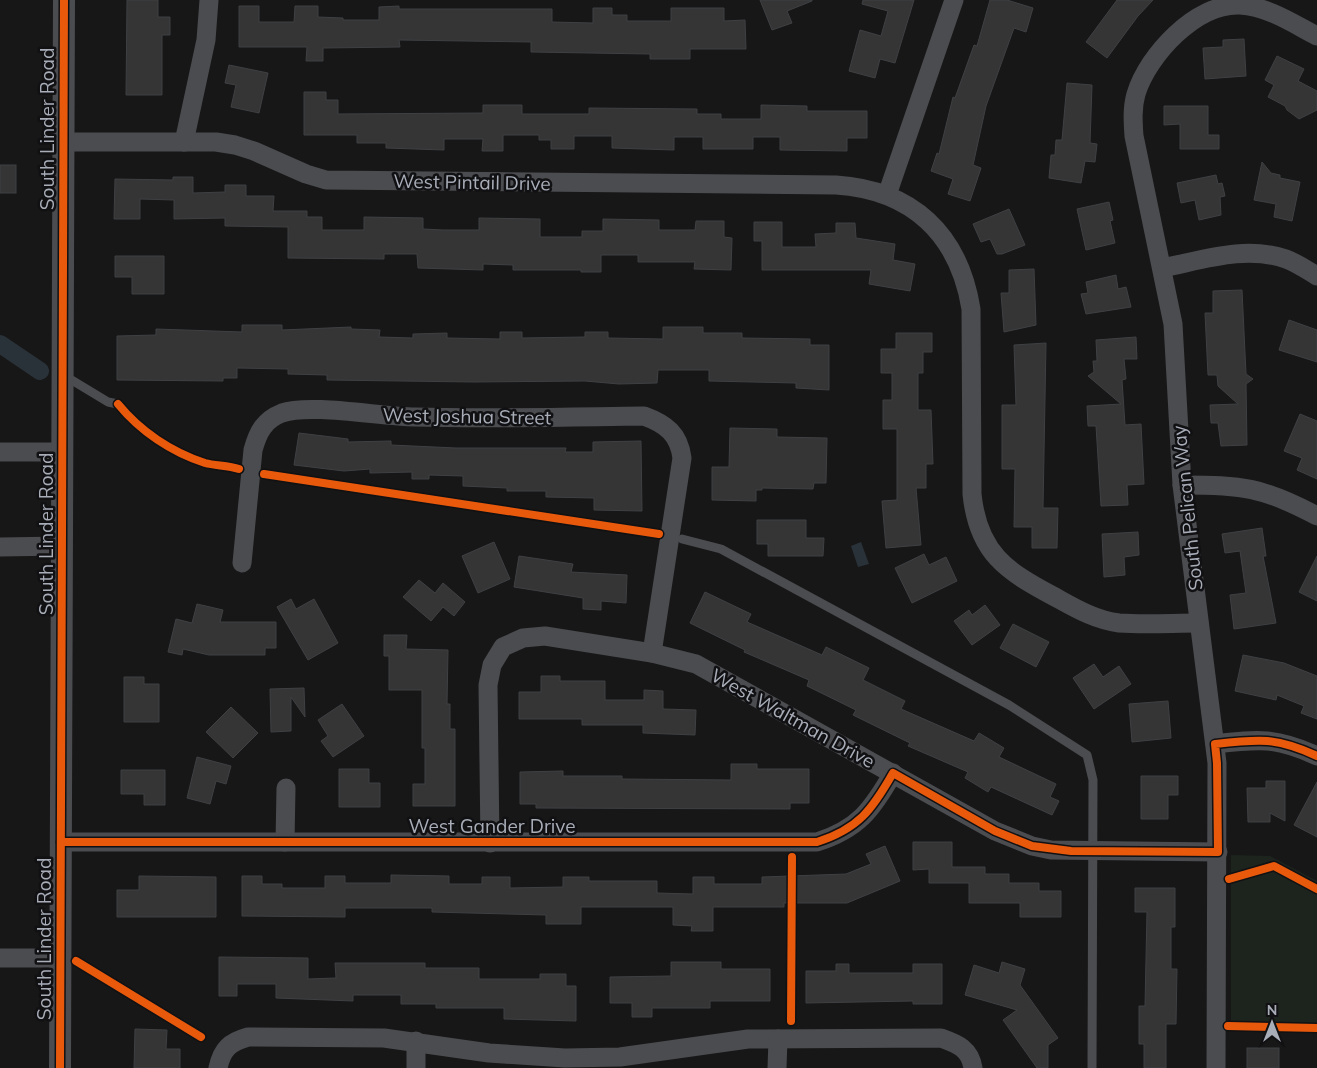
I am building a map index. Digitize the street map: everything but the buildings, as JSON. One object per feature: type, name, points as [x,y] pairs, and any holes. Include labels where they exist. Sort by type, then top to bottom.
[{"type":"street","name":"South Linder Road","points":[[60,1068],[64,0]]},
{"type":"street","points":[[184,142],[206,40],[208,0]]},
{"type":"street","points":[[887,195],[954,0]]},
{"type":"street","name":"South Pelican Way","points":[[1216,1068],[1218,852],[1215,744],[1182,485],[1173,324],[1134,136],[1132,115],[1136,95],[1143,77],[1154,60],[1184,26],[1210,11],[1238,5],[1258,7],[1277,14],[1317,36]]},
{"type":"street","name":"West Pintail Drive","points":[[63,142],[184,142],[235,145],[326,180],[836,185],[856,186],[887,195],[913,209],[942,236],[954,252],[968,289],[972,309],[972,494],[974,514],[980,533],[990,550],[1003,565],[1018,577],[1081,611],[1100,619],[1119,623],[1199,623]]},
{"type":"street","points":[[1162,268],[1248,252],[1268,254],[1287,260],[1317,276]]},
{"type":"street","name":"West Joshua Street","points":[[242,563],[253,450],[262,425],[282,413],[306,410],[413,417],[644,416],[672,431],[680,444],[682,458],[652,653]]},
{"type":"street","points":[[0,452],[62,452]]},
{"type":"street","points":[[1182,485],[1226,486],[1266,491],[1285,498],[1317,516]]},
{"type":"street","points":[[0,547],[62,546]]},
{"type":"street","name":"West Waltman Drive","points":[[490,842],[488,685],[492,665],[504,647],[523,638],[545,636],[652,653],[696,664],[1012,839],[1051,850],[1218,852]]},
{"type":"street","points":[[1215,744],[1257,739],[1277,740],[1317,756]]},
{"type":"street","name":"West Gander Drive","points":[[61,842],[816,842],[836,836],[868,814],[893,773]]},
{"type":"street","points":[[285,842],[286,788]]},
{"type":"street","points":[[0,958],[60,958]]},
{"type":"street","points":[[218,1068],[225,1048],[236,1040],[248,1037],[354,1038],[416,1041],[489,1053],[565,1058],[620,1057],[748,1039],[942,1038],[965,1049],[972,1060],[973,1068]]},
{"type":"street","points":[[778,1039],[778,1068]]},
{"type":"street","points":[[416,1041],[416,1068]]},
{"type":"lane","points":[[62,374],[108,402],[118,404]]},
{"type":"lane","points":[[682,539],[721,549],[1009,705],[1087,755],[1093,780],[1094,851],[1091,888],[1092,1068]]},
{"type":"shaded area","points":[[861,542],[869,564],[858,567],[851,546]]},
{"type":"shaded area","points":[[1231,855],[1270,856],[1317,881],[1317,1032],[1231,1030]]},
{"type":"waterway","points":[[0,344],[40,371]]},
{"type":"cycle path","points":[[60,1068],[64,0]]},
{"type":"cycle path","points":[[118,404],[146,432],[168,447],[205,463],[239,469]]},
{"type":"cycle path","points":[[264,474],[659,534]]},
{"type":"cycle path","points":[[61,842],[817,842],[831,837],[854,824],[871,808],[893,773],[995,831],[1032,846],[1071,851],[1218,852],[1215,744],[1267,741],[1290,745],[1317,756]]},
{"type":"cycle path","points":[[791,1021],[792,857]]},
{"type":"cycle path","points":[[1229,879],[1274,866],[1317,889]]},
{"type":"cycle path","points":[[76,961],[201,1037]]},
{"type":"cycle path","points":[[1228,1026],[1317,1028]]}]
